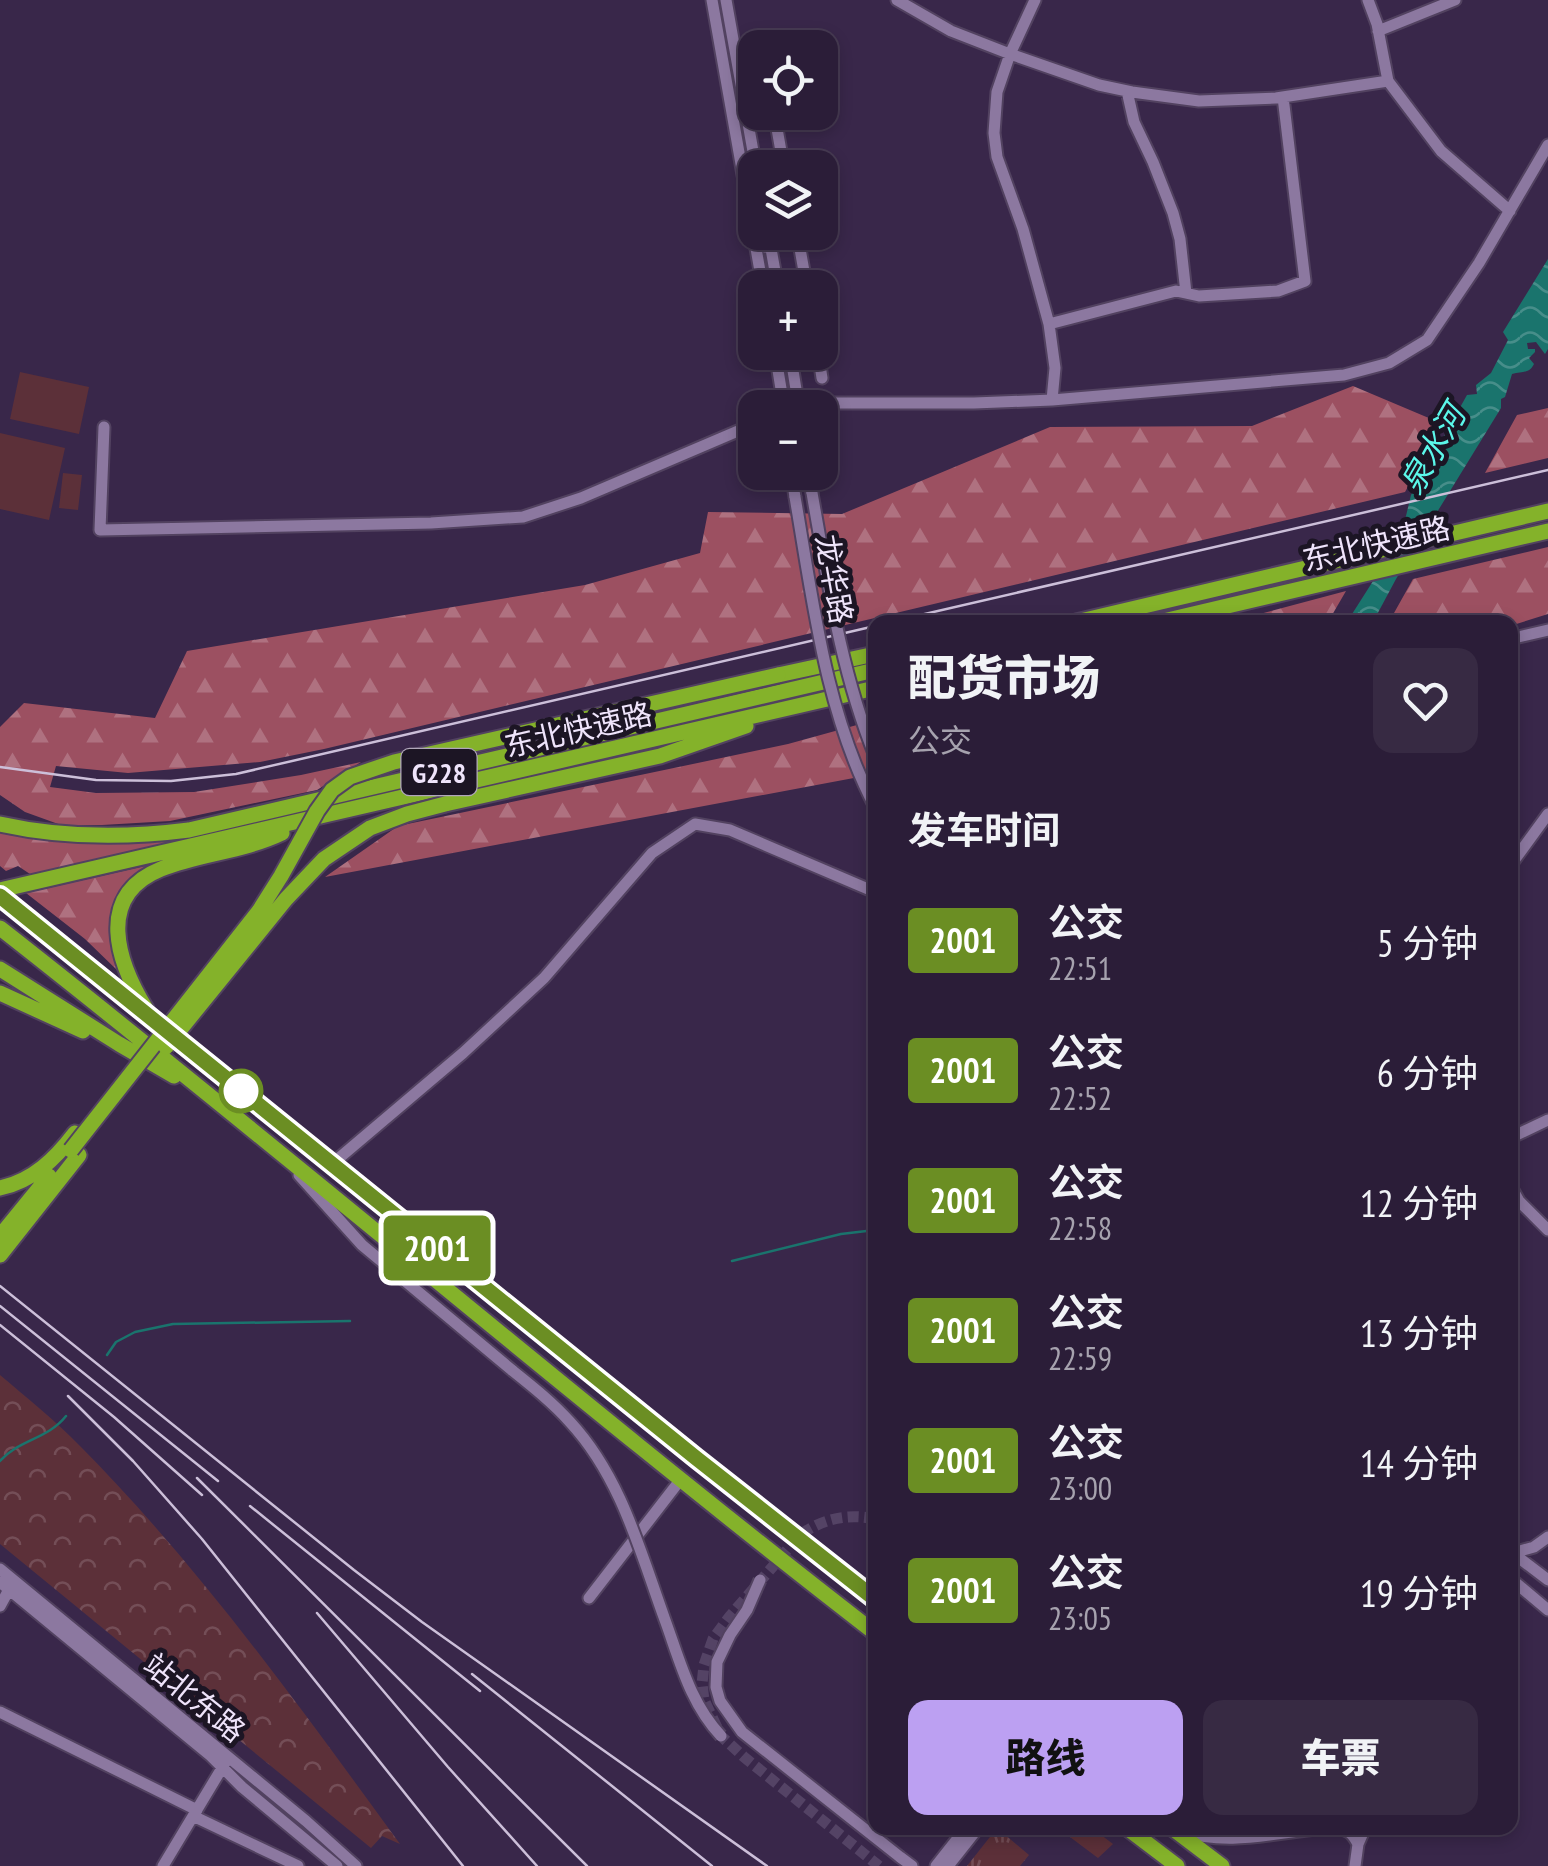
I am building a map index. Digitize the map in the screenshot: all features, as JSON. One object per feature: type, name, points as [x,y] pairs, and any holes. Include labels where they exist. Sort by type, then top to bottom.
[{"type":"highway","name":"东北快速路","points":[[1106,615],[1548,511]]},
{"type":"highway","name":"东北快速路","points":[[1188,615],[1548,531]]},
{"type":"highway","points":[[0,1255],[72,1150],[259,911],[324,800],[350,777],[394,762],[868,656]]},
{"type":"highway","name":"东北快速路","points":[[0,824],[82,836],[189,830],[868,672]]},
{"type":"highway","name":"东北快速路","points":[[0,893],[868,690]]},
{"type":"highway","points":[[0,1236],[311,870],[338,848],[370,828],[407,814],[660,756],[797,706]]},
{"type":"highway","points":[[162,1027],[138,995],[120,956],[116,929],[128,894],[146,877],[164,868],[255,845],[311,819]]},
{"type":"highway","points":[[0,893],[868,1593]]},
{"type":"highway","points":[[0,928],[868,1627]]},
{"type":"highway","points":[[0,969],[217,1100]]},
{"type":"highway","points":[[0,993],[119,1044]]},
{"type":"highway","points":[[0,1188],[32,1176],[72,1150]]},
{"type":"highway","points":[[1136,1835],[1177,1866]]},
{"type":"highway","points":[[1182,1835],[1222,1866]]},
{"type":"street","points":[[712,0],[739,150]]},
{"type":"street","points":[[726,0],[753,150]]},
{"type":"street","points":[[897,0],[951,31],[1099,85],[1127,91],[1199,102],[1283,97],[1388,81]]},
{"type":"street","points":[[1035,0],[997,92],[994,132],[997,157],[1050,324],[1055,368],[1052,400]]},
{"type":"street","points":[[1368,0],[1388,81],[1441,152],[1510,211]]},
{"type":"street","points":[[1378,31],[1455,0]]},
{"type":"street","points":[[1127,91],[1134,122],[1173,213],[1186,293]]},
{"type":"street","points":[[1050,324],[1176,291],[1199,296],[1278,292],[1304,281],[1283,97]]},
{"type":"street","points":[[838,405],[1052,400],[1344,376],[1389,363],[1426,340],[1480,263],[1548,145]]},
{"type":"street","points":[[821,370],[822,378]]},
{"type":"street","points":[[104,427],[100,530],[432,524],[523,517],[581,498],[738,431]]},
{"type":"street","name":"龙华路","points":[[794,490],[836,710],[868,790]]},
{"type":"street","name":"龙华路","points":[[812,490],[842,654],[868,739]]},
{"type":"street","points":[[1518,637],[1548,630]]},
{"type":"street","points":[[1518,855],[1548,814]]},
{"type":"street","points":[[332,1164],[544,978],[652,853],[696,824],[730,830],[868,889]]},
{"type":"street","points":[[1518,1134],[1548,1120]]},
{"type":"street","points":[[286,1160],[362,1245],[571,1422],[608,1474],[631,1524],[690,1691],[721,1736]]},
{"type":"street","points":[[1518,1198],[1548,1230]]},
{"type":"street","points":[[589,1598],[680,1479]]},
{"type":"street","points":[[1518,1550],[1548,1537]]},
{"type":"street","points":[[1534,1546],[1548,1558]]},
{"type":"street","points":[[1518,1557],[1548,1580]]},
{"type":"street","name":"站北东路","points":[[0,1569],[7,1584],[225,1762],[306,1821],[356,1866]]},
{"type":"street","points":[[760,1580],[748,1610],[717,1662],[720,1701],[742,1732],[868,1831]]},
{"type":"street","points":[[0,1606],[7,1584]]},
{"type":"street","points":[[1518,1585],[1548,1610]]},
{"type":"street","points":[[0,1712],[298,1866]]},
{"type":"street","points":[[163,1866],[225,1762]]},
{"type":"street","name":"站北东路","points":[[225,1762],[242,1787],[337,1866]]},
{"type":"street","points":[[306,1821],[368,1866]]},
{"type":"street","points":[[873,1835],[912,1866]]},
{"type":"street","points":[[936,1866],[960,1835]]},
{"type":"street","points":[[948,1866],[972,1835]]},
{"type":"street","points":[[1192,1835],[1246,1840],[1280,1835]]},
{"type":"street","points":[[1354,1835],[1358,1844]]},
{"type":"street","points":[[1355,1866],[1362,1835]]},
{"type":"green space","points":[[20,372],[89,387],[79,434],[10,419]]},
{"type":"green space","points":[[1353,386],[1443,424],[1405,492],[888,615],[868,615],[868,620],[324,749],[260,762],[128,773],[56,766],[50,787],[96,793],[194,792],[361,762],[317,790],[170,821],[102,825],[61,825],[25,812],[0,795],[0,727],[24,703],[155,718],[187,651],[585,585],[700,553],[708,512],[842,514],[1050,427],[1252,426]]},
{"type":"green space","points":[[1548,408],[1548,458],[1485,473],[1517,415]]},
{"type":"green space","points":[[0,433],[65,448],[49,520],[0,509]]},
{"type":"green space","points":[[63,473],[82,475],[78,510],[59,508]]},
{"type":"green space","points":[[1548,547],[1548,614],[1518,623],[1518,615],[1393,615],[1413,579]]},
{"type":"green space","points":[[1346,591],[1332,615],[1256,615]]},
{"type":"green space","points":[[868,722],[868,775],[325,877],[398,826],[788,744]]},
{"type":"green space","points":[[0,832],[105,842],[170,842],[33,876],[18,866],[6,871],[0,866]]},
{"type":"green space","points":[[167,861],[146,870],[111,928],[119,972],[85,939],[26,893]]},
{"type":"green space","points":[[0,1375],[70,1436],[167,1540],[248,1639],[400,1844],[382,1836],[371,1848],[0,1544]]},
{"type":"green space","points":[[991,1835],[1005,1835],[1029,1855],[1020,1866],[967,1866]]},
{"type":"green space","points":[[1067,1835],[1101,1835],[1113,1844],[1098,1858]]},
{"type":"water","name":"泉水河","points":[[1548,259],[1548,349],[1545,354],[1536,342],[1527,343],[1528,349],[1535,349],[1529,358],[1534,364],[1527,371],[1512,374],[1501,408],[1377,615],[1351,615],[1401,537],[1411,495],[1467,395],[1477,394],[1476,385],[1491,373],[1508,340],[1503,332]]},
{"type":"waterway","points":[[732,1261],[868,1231]]},
{"type":"waterway","points":[[107,1355],[116,1342],[135,1332],[173,1324],[350,1321]]},
{"type":"waterway","points":[[0,1461],[15,1448],[51,1430],[66,1416]]},
{"type":"tunnel","points":[[868,1518],[836,1519],[800,1535],[713,1639],[702,1684],[704,1700],[721,1736],[879,1866]]},
{"type":"railway","points":[[920,615],[1548,470]]},
{"type":"railway","points":[[0,767],[96,780],[171,781],[236,774],[868,628]]},
{"type":"railway","points":[[0,1286],[422,1622],[767,1866]]},
{"type":"railway","points":[[0,1306],[218,1481]]},
{"type":"railway","points":[[0,1325],[114,1417],[202,1495]]},
{"type":"railway","points":[[68,1396],[202,1539],[463,1866]]},
{"type":"railway","points":[[197,1478],[587,1866]]},
{"type":"railway","points":[[250,1506],[480,1691]]},
{"type":"railway","points":[[317,1613],[537,1866]]},
{"type":"railway","points":[[472,1674],[712,1866]]},
{"type":"bus line","name":"2001","points":[[0,896],[868,1593]]}]
